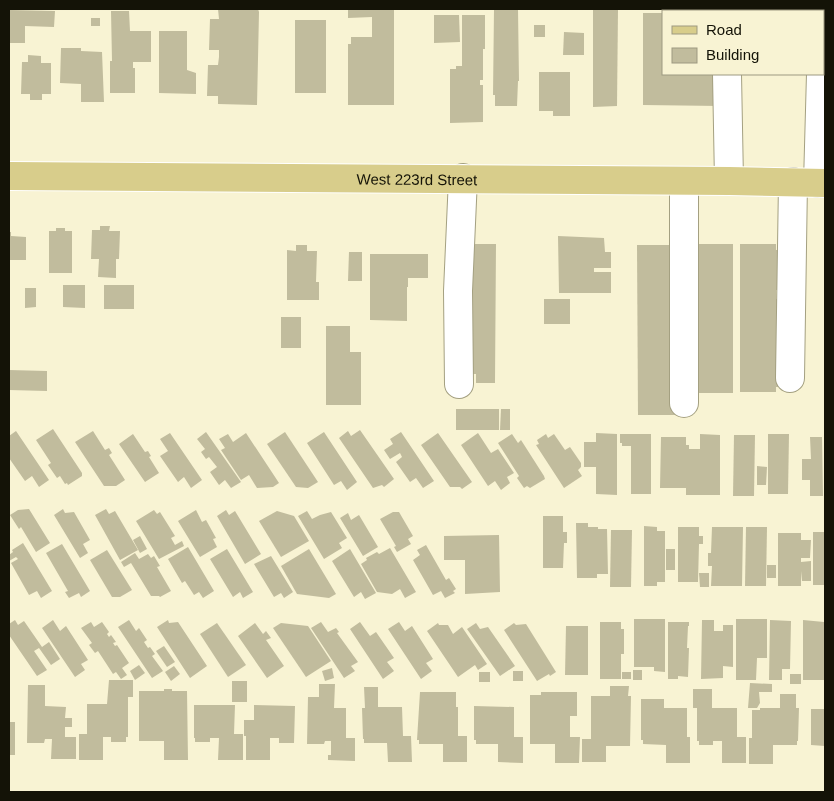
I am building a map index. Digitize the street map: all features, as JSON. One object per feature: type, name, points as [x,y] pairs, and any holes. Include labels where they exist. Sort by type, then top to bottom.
[{"type":"main road","name":"West 223rd Street","points":[[9,176],[729,180],[812,183]]},
{"type":"lane","points":[[727,75],[729,180]]},
{"type":"lane","points":[[790,378],[812,183],[821,75]]},
{"type":"lane","points":[[459,384],[458,291],[463,178]]},
{"type":"lane","points":[[684,180],[684,403]]},
{"type":"building","points":[[218,9],[258,9],[257,105],[218,104],[218,96],[207,96],[208,65],[218,65],[219,50],[209,50],[210,19],[219,19]]},
{"type":"building","points":[[348,9],[394,9],[394,105],[348,105],[348,44],[351,44],[351,37],[372,37],[372,17],[348,18]]},
{"type":"building","points":[[494,9],[518,9],[519,81],[517,106],[495,106],[495,95],[493,95]]},
{"type":"building","points":[[593,9],[618,9],[617,106],[593,107]]},
{"type":"building","points":[[738,9],[777,9],[777,10]]},
{"type":"building","points":[[9,10],[55,11],[54,27],[25,26],[25,43],[9,43]]},
{"type":"building","points":[[111,11],[129,11],[130,31],[151,31],[151,62],[133,62],[133,68],[135,68],[135,93],[110,93],[110,61],[112,61]]},
{"type":"building","points":[[643,13],[662,13],[662,75],[721,75],[720,106],[643,105]]},
{"type":"building","points":[[434,15],[459,15],[460,42],[434,43]]},
{"type":"building","points":[[462,15],[485,15],[483,80],[480,80],[480,85],[483,85],[483,122],[450,123],[450,69],[462,66]]},
{"type":"building","points":[[91,18],[100,18],[100,26],[91,26]]},
{"type":"building","points":[[295,20],[326,20],[326,93],[295,93]]},
{"type":"building","points":[[534,25],[545,25],[545,37],[534,37]]},
{"type":"building","points":[[159,31],[187,31],[187,70],[196,73],[196,94],[159,93]]},
{"type":"building","points":[[564,32],[584,33],[584,55],[563,55]]},
{"type":"building","points":[[61,48],[81,48],[81,51],[102,52],[104,102],[81,102],[81,84],[60,83]]},
{"type":"building","points":[[28,55],[41,56],[41,63],[51,63],[51,94],[42,94],[42,100],[30,100],[30,94],[21,94],[22,62],[28,62]]},
{"type":"building","points":[[539,72],[570,72],[570,116],[553,116],[553,111],[539,111]]},
{"type":"building","points":[[100,226],[110,226],[109,231],[120,231],[119,259],[116,259],[116,278],[98,277],[99,259],[91,259],[92,230],[100,230]]},
{"type":"building","points":[[56,228],[65,228],[65,231],[72,231],[72,273],[49,273],[49,231],[56,231]]},
{"type":"building","points":[[9,232],[11,232],[11,236],[26,237],[26,260],[9,260]]},
{"type":"building","points":[[558,236],[604,238],[605,252],[611,252],[611,268],[594,268],[594,272],[611,272],[611,293],[559,293]]},
{"type":"building","points":[[468,244],[496,244],[495,383],[476,383],[476,374],[468,374]]},
{"type":"building","points":[[696,244],[733,244],[733,393],[697,393]]},
{"type":"building","points":[[740,244],[776,244],[776,250],[782,250],[782,290],[776,290],[776,299],[782,299],[782,338],[776,338],[776,348],[782,348],[782,387],[776,387],[776,392],[740,392]]},
{"type":"building","points":[[296,245],[307,245],[307,251],[317,251],[316,282],[319,282],[319,300],[287,300],[287,250],[296,251]]},
{"type":"building","points":[[637,245],[674,245],[680,415],[638,415]]},
{"type":"building","points":[[349,252],[362,252],[362,281],[348,281]]},
{"type":"building","points":[[370,254],[428,254],[428,278],[408,278],[407,321],[370,320]]},
{"type":"building","points":[[63,285],[85,285],[85,308],[63,307]]},
{"type":"building","points":[[104,285],[134,285],[134,309],[104,309]]},
{"type":"building","points":[[25,288],[36,288],[36,307],[25,308]]},
{"type":"building","points":[[544,299],[570,299],[570,324],[544,324]]},
{"type":"building","points":[[281,317],[301,317],[301,348],[281,348]]},
{"type":"building","points":[[326,326],[350,326],[350,352],[361,352],[361,405],[326,405]]},
{"type":"building","points":[[9,370],[47,371],[47,391],[9,390]]},
{"type":"building","points":[[456,409],[499,409],[499,430],[456,430]]},
{"type":"building","points":[[501,409],[510,409],[510,430],[500,430]]},
{"type":"building","points":[[53,429],[82,473],[82,476],[68,485],[67,483],[65,484],[60,476],[57,478],[48,465],[51,463],[36,440]]},
{"type":"building","points":[[360,430],[394,479],[384,487],[382,485],[373,488],[339,438],[348,431],[351,436]]},
{"type":"building","points":[[16,431],[49,480],[39,487],[32,476],[25,481],[9,458],[9,436]]},
{"type":"building","points":[[93,431],[105,450],[109,448],[112,453],[109,455],[125,480],[116,486],[104,486],[75,442]]},
{"type":"building","points":[[206,432],[241,482],[231,488],[225,480],[219,485],[210,472],[217,467],[209,457],[206,459],[201,452],[205,449],[197,439]]},
{"type":"building","points":[[285,432],[318,482],[308,488],[296,487],[267,444]]},
{"type":"building","points":[[324,432],[357,482],[347,490],[341,481],[334,485],[307,443]]},
{"type":"building","points":[[401,432],[434,481],[423,488],[416,478],[410,482],[396,462],[402,457],[400,453],[390,459],[384,450],[393,444],[390,439]]},
{"type":"building","points":[[170,433],[202,480],[191,488],[184,477],[178,482],[160,456],[168,451],[160,439]]},
{"type":"building","points":[[246,433],[279,483],[273,487],[257,488],[249,475],[241,480],[221,450],[225,448],[219,439],[228,434],[233,442]]},
{"type":"building","points":[[438,433],[472,482],[462,489],[460,487],[450,487],[421,445]]},
{"type":"building","points":[[478,433],[491,453],[498,449],[514,473],[507,477],[510,483],[501,490],[495,481],[488,486],[461,445]]},
{"type":"building","points":[[596,433],[617,434],[617,495],[596,494],[596,467],[584,467],[584,442],[596,442]]},
{"type":"building","points":[[133,434],[145,452],[148,451],[151,456],[149,457],[159,473],[145,482],[119,444]]},
{"type":"building","points":[[512,434],[518,443],[521,440],[545,479],[530,488],[527,486],[524,488],[517,478],[519,476],[498,443]]},
{"type":"building","points":[[546,434],[548,438],[554,434],[565,450],[570,447],[581,463],[581,467],[578,470],[582,476],[564,488],[536,445],[539,444],[537,440]]},
{"type":"building","points":[[620,434],[651,434],[651,494],[631,494],[631,446],[622,446]]},
{"type":"building","points":[[700,434],[720,435],[720,495],[686,495],[686,488],[660,488],[661,437],[686,437],[686,445],[689,445],[689,449],[700,449]]},
{"type":"building","points":[[768,434],[789,434],[788,494],[768,494]]},
{"type":"building","points":[[734,435],[755,435],[754,496],[733,496]]},
{"type":"building","points":[[810,437],[822,437],[823,496],[810,496],[810,480],[802,480],[802,459],[811,459]]},
{"type":"building","points":[[757,466],[767,467],[766,485],[757,485]]},
{"type":"building","points":[[29,509],[50,543],[36,552],[21,527],[19,529],[10,515],[18,510]]},
{"type":"building","points":[[63,509],[65,513],[74,512],[90,540],[83,544],[88,553],[80,558],[54,515]]},
{"type":"building","points":[[106,509],[109,514],[115,511],[138,550],[120,560],[95,515]]},
{"type":"building","points":[[154,510],[157,514],[160,512],[175,536],[171,538],[175,545],[182,541],[184,546],[159,559],[136,521]]},
{"type":"building","points":[[196,510],[202,522],[206,520],[216,538],[213,539],[217,547],[200,557],[178,521]]},
{"type":"building","points":[[226,510],[229,515],[235,511],[261,554],[245,564],[217,516]]},
{"type":"building","points":[[277,511],[294,516],[309,541],[281,557],[259,521]]},
{"type":"building","points":[[307,511],[312,519],[331,512],[347,538],[339,543],[342,548],[324,559],[298,516]]},
{"type":"building","points":[[393,512],[399,512],[413,536],[408,539],[411,544],[397,552],[394,547],[396,546],[380,519]]},
{"type":"building","points":[[348,513],[351,520],[359,515],[378,547],[363,556],[340,518]]},
{"type":"building","points":[[543,516],[563,516],[563,532],[567,532],[567,543],[564,543],[563,568],[543,568]]},
{"type":"building","points":[[576,523],[588,523],[588,527],[607,529],[608,574],[597,574],[597,578],[577,578]]},
{"type":"building","points":[[644,526],[657,527],[657,531],[665,531],[665,582],[657,582],[657,586],[644,586]]},
{"type":"building","points":[[678,527],[699,527],[699,536],[703,536],[703,544],[699,544],[698,582],[678,582]]},
{"type":"building","points":[[712,527],[743,527],[742,586],[711,586],[712,566],[708,566],[708,553],[711,553]]},
{"type":"building","points":[[746,527],[767,527],[766,586],[745,586]]},
{"type":"building","points":[[611,530],[632,530],[631,587],[610,587]]},
{"type":"building","points":[[813,532],[825,532],[825,585],[813,585]]},
{"type":"building","points":[[778,533],[801,533],[801,540],[811,540],[810,558],[801,558],[801,562],[811,561],[811,581],[802,581],[801,571],[801,586],[778,586]]},
{"type":"building","points":[[499,535],[500,592],[465,594],[465,560],[444,560],[444,536]]},
{"type":"building","points":[[140,536],[147,549],[140,553],[133,540]]},
{"type":"building","points":[[23,543],[52,591],[41,598],[37,591],[29,595],[11,563],[18,559],[16,557],[9,561],[9,555],[13,552],[12,550]]},
{"type":"building","points":[[62,544],[90,591],[81,597],[79,593],[69,598],[65,592],[68,591],[46,553]]},
{"type":"building","points":[[426,545],[446,580],[449,578],[456,589],[453,591],[455,593],[445,598],[441,591],[433,595],[413,560],[420,555],[417,550]]},
{"type":"building","points":[[188,547],[214,591],[203,598],[199,592],[194,595],[185,581],[182,583],[168,559]]},
{"type":"building","points":[[390,548],[416,592],[405,598],[400,589],[392,594],[377,592],[361,564],[367,560],[366,558]]},
{"type":"building","points":[[227,549],[253,592],[243,598],[240,592],[233,597],[210,559]]},
{"type":"building","points":[[309,549],[336,594],[329,598],[297,594],[281,566]]},
{"type":"building","points":[[350,549],[376,593],[365,599],[361,592],[354,597],[332,561]]},
{"type":"building","points":[[666,549],[675,549],[675,570],[666,570]]},
{"type":"building","points":[[107,550],[132,590],[120,597],[112,597],[90,560]]},
{"type":"building","points":[[135,553],[139,559],[148,554],[151,558],[154,556],[160,566],[157,567],[171,591],[160,597],[151,596],[131,563],[124,567],[121,562]]},
{"type":"building","points":[[271,556],[293,592],[284,598],[281,593],[274,597],[254,564]]},
{"type":"building","points":[[767,565],[776,565],[776,578],[767,578]]},
{"type":"building","points":[[699,573],[709,573],[709,587],[700,587]]},
{"type":"building","points":[[634,619],[665,619],[665,672],[654,671],[654,667],[634,667]]},
{"type":"building","points":[[736,619],[767,619],[767,658],[757,658],[756,680],[736,680]]},
{"type":"building","points":[[15,620],[18,625],[24,621],[42,647],[49,642],[60,659],[51,665],[39,648],[34,651],[47,670],[37,676],[9,635],[9,624]]},
{"type":"building","points":[[53,620],[60,631],[66,626],[88,660],[81,664],[85,670],[75,677],[42,628]]},
{"type":"building","points":[[129,620],[136,631],[139,628],[147,640],[144,642],[155,654],[152,656],[163,671],[152,678],[118,627]]},
{"type":"building","points":[[168,620],[169,623],[178,622],[207,666],[190,678],[157,627]]},
{"type":"building","points":[[702,620],[714,620],[714,631],[723,631],[723,625],[733,625],[733,667],[723,666],[723,678],[701,679]]},
{"type":"building","points":[[770,620],[791,621],[790,669],[782,669],[782,680],[769,680]]},
{"type":"building","points":[[803,620],[824,622],[824,680],[803,680]]},
{"type":"building","points":[[91,622],[94,627],[102,622],[109,632],[107,634],[109,637],[111,635],[116,642],[113,643],[115,646],[117,645],[129,663],[122,668],[127,675],[121,679],[116,672],[113,674],[98,651],[95,653],[89,645],[92,643],[81,628]]},
{"type":"building","points":[[321,622],[328,632],[336,628],[339,632],[337,633],[358,662],[351,666],[355,671],[344,678],[311,628]]},
{"type":"building","points":[[360,622],[370,636],[376,632],[394,658],[387,662],[394,671],[383,679],[350,629]]},
{"type":"building","points":[[399,622],[405,631],[412,626],[433,659],[426,663],[432,671],[421,679],[388,629]]},
{"type":"building","points":[[600,622],[621,622],[621,629],[624,629],[621,679],[600,679]]},
{"type":"building","points":[[668,622],[689,622],[687,648],[689,648],[688,677],[678,676],[678,679],[668,679]]},
{"type":"building","points":[[217,623],[246,665],[228,677],[200,634]]},
{"type":"building","points":[[255,623],[263,634],[266,631],[271,638],[266,640],[284,666],[267,678],[238,636]]},
{"type":"building","points":[[281,623],[308,626],[331,661],[306,677],[273,628]]},
{"type":"building","points":[[438,623],[439,625],[448,625],[453,634],[462,627],[487,664],[478,670],[475,665],[458,677],[427,631]]},
{"type":"building","points":[[476,623],[480,629],[488,627],[515,666],[500,676],[467,629]]},
{"type":"building","points":[[514,623],[516,625],[526,624],[556,672],[537,681],[504,630]]},
{"type":"building","points":[[566,626],[588,626],[588,675],[565,675]]},
{"type":"building","points":[[164,646],[175,662],[167,667],[156,651]]},
{"type":"building","points":[[139,665],[145,673],[135,680],[130,671]]},
{"type":"building","points":[[174,666],[180,674],[171,681],[165,672]]},
{"type":"building","points":[[332,668],[334,678],[325,681],[322,671]]},
{"type":"building","points":[[633,670],[642,670],[642,680],[633,680]]},
{"type":"building","points":[[513,671],[523,671],[523,681],[513,681]]},
{"type":"building","points":[[479,672],[490,672],[490,682],[479,682]]},
{"type":"building","points":[[622,672],[631,672],[631,679],[622,679]]},
{"type":"building","points":[[790,674],[801,674],[801,684],[790,684]]},
{"type":"building","points":[[109,680],[133,680],[133,697],[128,697],[128,737],[126,737],[126,742],[111,742],[111,737],[103,737],[103,760],[79,760],[79,734],[87,734],[87,704],[107,704]]},
{"type":"building","points":[[232,681],[247,681],[247,702],[232,702]]},
{"type":"building","points":[[750,683],[772,684],[772,692],[759,692],[760,703],[757,708],[748,708]]},
{"type":"building","points":[[319,684],[335,684],[334,708],[346,708],[346,738],[355,738],[355,761],[328,760],[328,755],[331,755],[331,741],[325,741],[324,744],[307,744],[308,697],[319,697]]},
{"type":"building","points":[[28,685],[45,685],[45,706],[66,707],[65,718],[72,718],[72,727],[65,727],[65,737],[76,737],[76,759],[51,759],[52,739],[45,739],[44,743],[27,743]]},
{"type":"building","points":[[610,686],[629,686],[628,696],[631,696],[630,746],[606,746],[606,762],[582,762],[582,739],[591,739],[591,696],[610,696]]},
{"type":"building","points":[[364,687],[378,687],[378,707],[402,707],[403,736],[411,736],[412,762],[388,762],[387,743],[364,743],[362,708],[365,708]]},
{"type":"building","points":[[164,689],[187,691],[188,760],[164,760],[164,741],[139,741],[139,691],[164,691]]},
{"type":"building","points":[[693,689],[712,689],[712,708],[737,708],[737,737],[746,737],[746,763],[722,763],[722,741],[713,741],[713,745],[699,745],[699,741],[697,741],[697,708],[693,708]]},
{"type":"building","points":[[420,692],[456,692],[458,736],[467,736],[467,762],[443,762],[443,744],[419,744],[419,740],[417,740]]},
{"type":"building","points":[[541,692],[577,692],[577,716],[570,716],[570,737],[580,737],[579,763],[555,763],[555,744],[530,744],[530,695],[541,695]]},
{"type":"building","points":[[780,694],[796,694],[796,708],[799,708],[797,745],[773,745],[773,764],[749,764],[749,738],[752,738],[752,710],[780,708]]},
{"type":"building","points":[[641,699],[664,699],[664,708],[687,708],[687,737],[690,737],[690,763],[666,763],[666,745],[643,744],[643,740],[641,740]]},
{"type":"building","points":[[194,705],[235,705],[234,734],[243,734],[243,760],[218,760],[219,738],[210,738],[210,742],[195,742]]},
{"type":"building","points":[[254,705],[295,706],[294,743],[279,743],[279,738],[270,738],[270,760],[246,760],[244,720],[254,720]]},
{"type":"building","points":[[474,706],[514,707],[514,737],[523,737],[523,763],[498,762],[498,744],[476,744],[476,740],[474,740]]},
{"type":"building","points":[[811,709],[825,709],[825,746],[811,745]]},
{"type":"building","points":[[9,722],[15,722],[15,755],[9,755]]}]
